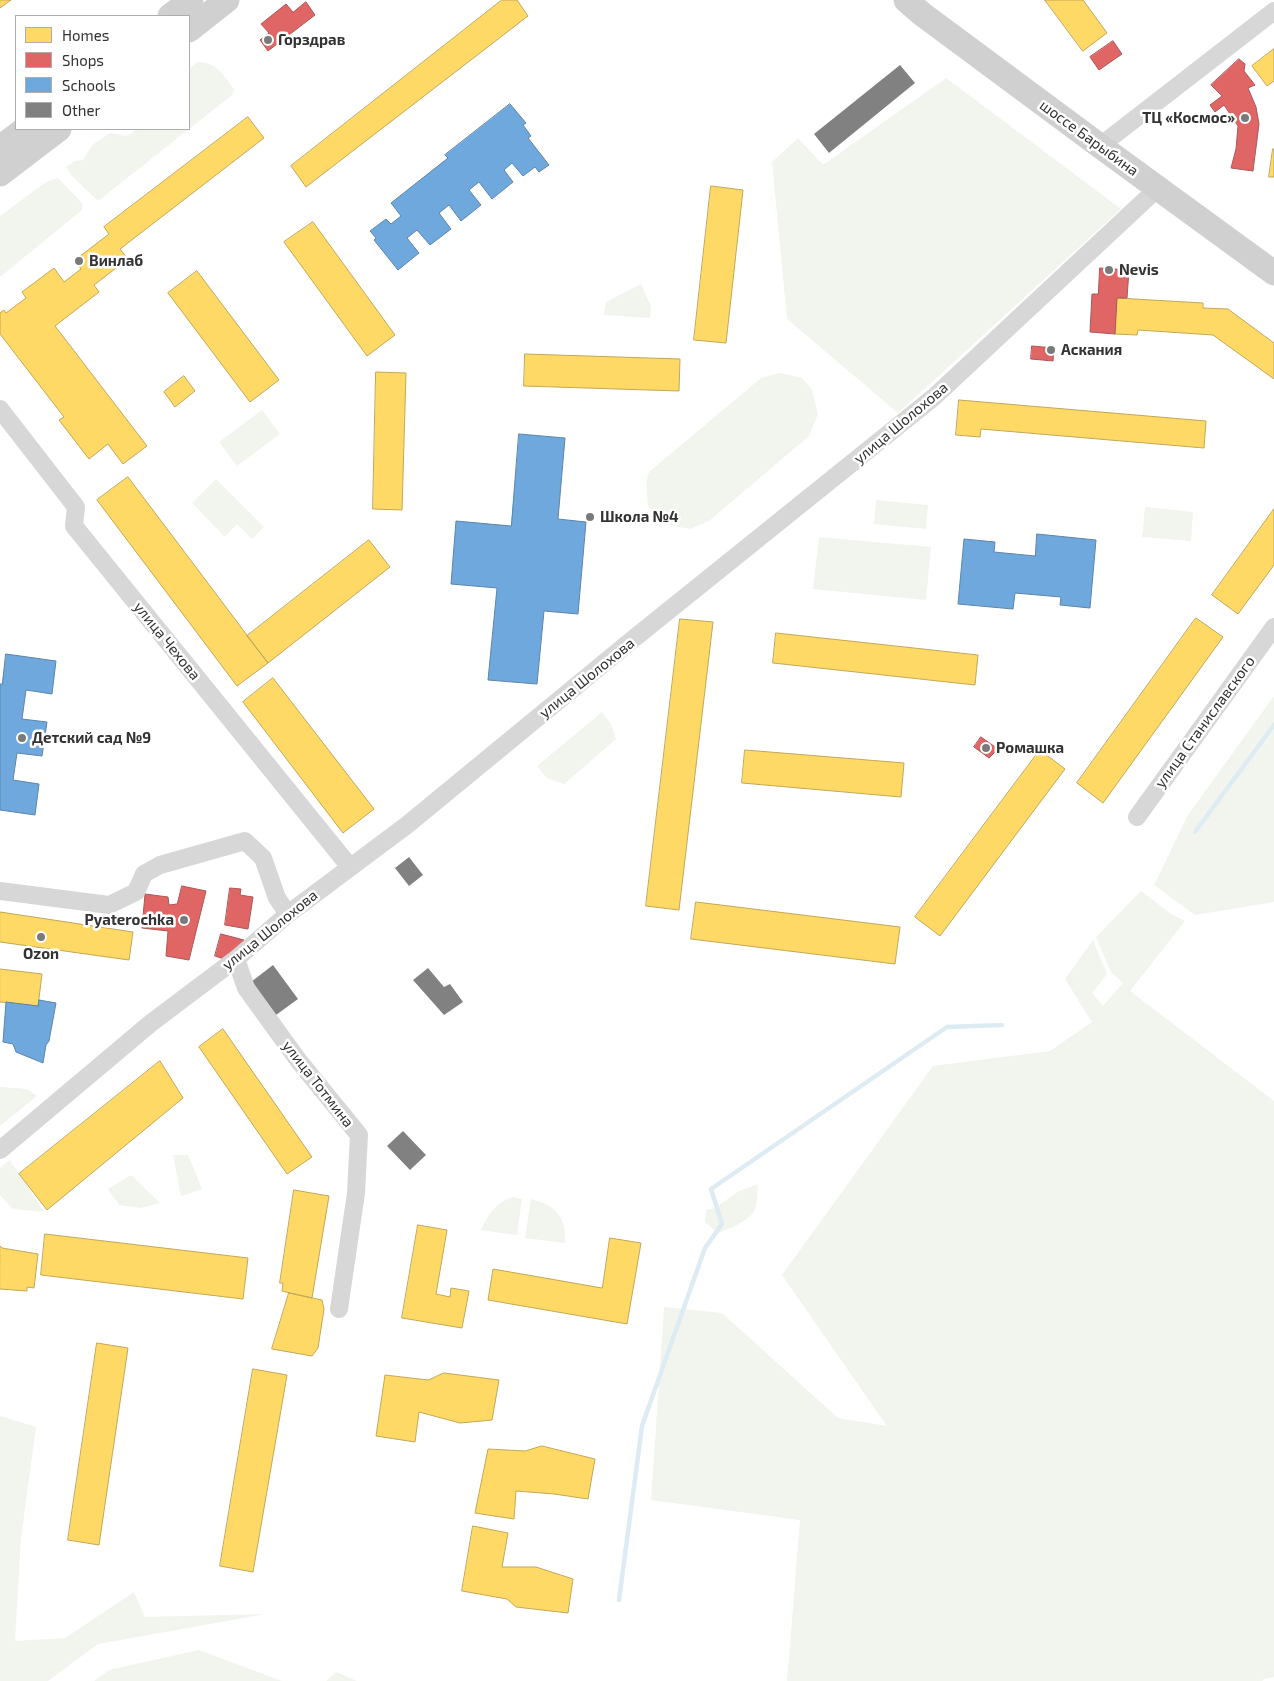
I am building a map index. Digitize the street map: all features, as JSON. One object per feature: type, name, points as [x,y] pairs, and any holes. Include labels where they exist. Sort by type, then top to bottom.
[{"type":"main road","points":[[171,15],[191,0]]},
{"type":"main road","points":[[190,29],[227,0]]},
{"type":"main road","name":"шоссе Барыбина","points":[[906,0],[922,14],[1274,273]]},
{"type":"main road","points":[[0,148],[24,130]]},
{"type":"main road","points":[[0,174],[58,130]]},
{"type":"street","points":[[1100,146],[1274,11]]},
{"type":"street","name":"улица Шолохова","points":[[0,1150],[151,1024],[236,959],[288,914],[407,825],[632,640],[934,397],[1158,188]]},
{"type":"street","name":"улица Чехова","points":[[0,409],[76,507],[74,526],[350,867]]},
{"type":"street","name":"улица Станиславского","points":[[1137,817],[1274,627]]},
{"type":"street","points":[[0,891],[108,905],[136,892],[144,874],[160,865],[245,841],[263,858],[276,898],[288,914]]},
{"type":"street","name":"улица Тотмина","points":[[236,959],[246,988],[298,1060],[359,1135],[356,1193],[339,1309]]},
{"type":"shaded area","points":[[198,62],[215,67],[234,89],[232,95],[190,128],[190,68]]},
{"type":"shaded area","points":[[946,78],[1121,209],[898,413],[787,319],[772,162],[798,138],[823,165]]},
{"type":"shaded area","points":[[134,130],[188,130],[98,201],[72,176],[66,167],[75,161],[83,160],[92,145],[110,133],[126,136],[134,132]]},
{"type":"shaded area","points":[[58,178],[82,203],[82,210],[0,277],[0,216],[46,182]]},
{"type":"shaded area","points":[[641,284],[651,306],[650,318],[604,315],[606,302]]},
{"type":"shaded area","points":[[780,373],[802,378],[812,390],[818,414],[809,436],[709,521],[690,529],[664,524],[648,506],[646,482],[649,472],[761,378]]},
{"type":"shaded area","points":[[262,410],[280,434],[237,466],[219,442]]},
{"type":"shaded area","points":[[216,479],[264,527],[252,539],[237,524],[225,537],[192,503]]},
{"type":"shaded area","points":[[876,500],[928,505],[926,529],[874,524]]},
{"type":"shaded area","points":[[1145,507],[1193,512],[1191,541],[1142,537]]},
{"type":"shaded area","points":[[819,537],[931,547],[926,600],[813,589]]},
{"type":"shaded area","points":[[1274,696],[1274,902],[1195,915],[1154,885],[1188,815]]},
{"type":"shaded area","points":[[602,712],[611,724],[616,739],[564,784],[547,778],[537,766]]},
{"type":"shaded area","points":[[1141,891],[1171,914],[1185,921],[1130,991],[1274,1101],[1274,1677],[1262,1681],[787,1681],[800,1520],[651,1500],[664,1307],[722,1313],[838,1418],[887,1426],[782,1275],[933,1066],[1050,1051],[1092,1022],[1065,979],[1093,940],[1107,974],[1092,993],[1103,1006],[1123,983],[1111,972],[1096,937]]},
{"type":"shaded area","points":[[0,1087],[27,1089],[37,1096],[0,1126]]},
{"type":"shaded area","points":[[173,1155],[188,1155],[202,1189],[181,1196]]},
{"type":"shaded area","points":[[10,1160],[44,1212],[13,1209],[0,1195],[0,1168]]},
{"type":"shaded area","points":[[131,1175],[160,1203],[141,1208],[119,1205],[108,1189]]},
{"type":"shaded area","points":[[758,1184],[756,1207],[753,1213],[746,1219],[718,1233],[705,1222],[706,1210],[715,1208],[739,1191]]},
{"type":"shaded area","points":[[513,1197],[522,1199],[517,1235],[481,1230],[493,1209]]},
{"type":"shaded area","points":[[531,1199],[547,1205],[558,1214],[564,1226],[565,1243],[525,1238]]},
{"type":"shaded area","points":[[0,1416],[36,1427],[21,1538],[15,1641],[65,1638],[134,1592],[145,1617],[266,1614],[98,1644],[48,1681],[0,1681]]},
{"type":"shaded area","points":[[199,1650],[282,1681],[94,1681],[109,1670]]},
{"type":"shaded area","points":[[336,1672],[357,1681],[326,1681]]},
{"type":"building: Homes","points":[[0,0],[11,0],[0,8]]},
{"type":"building: Homes","points":[[502,0],[517,0],[528,16],[306,187],[291,166]]},
{"type":"building: Homes","points":[[1045,0],[1083,0],[1107,33],[1083,51]]},
{"type":"building: Homes","points":[[1274,49],[1274,81],[1267,86],[1252,66]]},
{"type":"building: Homes","points":[[248,117],[264,138],[120,249],[128,259],[94,285],[99,292],[55,326],[147,446],[123,464],[108,444],[89,459],[59,420],[64,417],[0,334],[0,313],[4,310],[6,313],[26,298],[22,292],[54,268],[64,282],[81,269],[75,260],[109,234],[104,227]]},
{"type":"building: Homes","points":[[1273,149],[1274,177],[1269,177]]},
{"type":"building: Homes","points":[[711,186],[743,190],[726,343],[694,340]]},
{"type":"building: Homes","points":[[313,222],[395,335],[367,356],[284,242]]},
{"type":"building: Homes","points":[[197,271],[279,380],[250,402],[168,293]]},
{"type":"building: Homes","points":[[1117,298],[1203,303],[1203,308],[1228,309],[1274,343],[1274,379],[1213,335],[1138,330],[1137,335],[1115,334]]},
{"type":"building: Homes","points":[[525,354],[680,359],[679,391],[524,386]]},
{"type":"building: Homes","points":[[376,372],[406,373],[402,510],[373,509]]},
{"type":"building: Homes","points":[[184,376],[195,391],[175,407],[164,392]]},
{"type":"building: Homes","points":[[959,400],[1206,421],[1204,448],[981,429],[980,437],[956,435]]},
{"type":"building: Homes","points":[[128,477],[268,663],[237,686],[97,500]]},
{"type":"building: Homes","points":[[1274,509],[1274,565],[1238,614],[1212,595]]},
{"type":"building: Homes","points":[[369,540],[390,567],[268,663],[247,636]]},
{"type":"building: Homes","points":[[1196,618],[1223,637],[1103,803],[1077,783]]},
{"type":"building: Homes","points":[[680,619],[713,622],[679,910],[646,906]]},
{"type":"building: Homes","points":[[776,633],[978,655],[975,685],[773,663]]},
{"type":"building: Homes","points":[[273,678],[374,809],[343,833],[243,702]]},
{"type":"building: Homes","points":[[745,750],[904,763],[901,797],[742,783]]},
{"type":"building: Homes","points":[[1040,750],[1065,769],[940,936],[915,917]]},
{"type":"building: Homes","points":[[696,902],[900,927],[895,964],[691,939]]},
{"type":"building: Homes","points":[[0,912],[133,932],[129,960],[0,942]]},
{"type":"building: Homes","points":[[0,969],[42,974],[38,1006],[0,1002]]},
{"type":"building: Homes","points":[[223,1029],[312,1157],[287,1174],[199,1047]]},
{"type":"building: Homes","points":[[160,1061],[183,1098],[47,1210],[19,1174]]},
{"type":"building: Homes","points":[[294,1190],[329,1196],[312,1298],[282,1291],[283,1283],[280,1283]]},
{"type":"building: Homes","points":[[418,1225],[447,1230],[436,1294],[450,1297],[451,1288],[469,1291],[462,1328],[402,1318]]},
{"type":"building: Homes","points":[[45,1234],[248,1258],[243,1299],[41,1275]]},
{"type":"building: Homes","points":[[610,1238],[641,1243],[627,1324],[488,1300],[493,1269],[602,1288]]},
{"type":"building: Homes","points":[[0,1246],[2,1248],[38,1254],[34,1288],[27,1287],[27,1291],[0,1289]]},
{"type":"building: Homes","points":[[289,1293],[322,1300],[324,1309],[318,1348],[312,1356],[272,1349]]},
{"type":"building: Homes","points":[[97,1343],[128,1348],[99,1545],[68,1540]]},
{"type":"building: Homes","points":[[253,1369],[287,1375],[253,1572],[220,1566]]},
{"type":"building: Homes","points":[[444,1373],[499,1380],[492,1420],[460,1423],[419,1412],[415,1442],[376,1436],[385,1375],[428,1380]]},
{"type":"building: Homes","points":[[542,1446],[595,1459],[588,1499],[516,1491],[514,1519],[475,1513],[488,1449],[525,1451]]},
{"type":"building: Homes","points":[[473,1526],[508,1533],[502,1567],[536,1567],[573,1579],[568,1613],[516,1607],[507,1599],[462,1591]]},
{"type":"building: Shops","points":[[306,2],[315,15],[268,51],[260,40],[269,33],[261,24],[286,4],[293,12]]},
{"type":"building: Shops","points":[[1113,41],[1122,54],[1099,70],[1090,57]]},
{"type":"building: Shops","name":"ТЦ «Космос»","points":[[1239,59],[1245,64],[1244,71],[1255,85],[1248,88],[1256,107],[1259,124],[1253,171],[1231,168],[1236,149],[1238,126],[1224,105],[1215,112],[1210,105],[1222,96],[1211,85]]},
{"type":"building: Shops","points":[[1100,268],[1129,270],[1127,298],[1117,298],[1115,334],[1090,332],[1092,294],[1098,294]]},
{"type":"building: Shops","points":[[1032,346],[1054,348],[1053,361],[1031,359]]},
{"type":"building: Shops","name":"Ромашка","points":[[981,737],[998,749],[989,758],[974,747]]},
{"type":"building: Shops","points":[[182,886],[206,891],[189,960],[166,956],[168,931],[142,928],[145,894],[168,897],[169,905],[177,904]]},
{"type":"building: Shops","points":[[230,888],[241,889],[240,895],[253,897],[248,929],[225,925]]},
{"type":"building: Shops","points":[[221,934],[244,940],[224,959],[215,956]]},
{"type":"building: Schools","points":[[510,104],[526,123],[523,125],[531,136],[528,138],[549,165],[539,172],[535,167],[523,176],[512,163],[504,170],[513,182],[492,199],[479,182],[469,190],[481,205],[461,221],[449,205],[439,213],[451,229],[430,245],[417,230],[407,238],[419,253],[398,270],[374,240],[376,238],[370,231],[386,219],[391,224],[401,216],[391,203],[448,158],[445,155]]},
{"type":"building: Schools","points":[[519,434],[565,438],[558,519],[586,522],[578,614],[544,611],[537,684],[488,680],[497,588],[451,584],[456,521],[511,526]]},
{"type":"building: Schools","points":[[1037,534],[1096,540],[1090,608],[1060,605],[1061,597],[1015,593],[1013,609],[958,604],[964,539],[995,542],[994,552],[1035,556]]},
{"type":"building: Schools","name":"Детский сад №9","points":[[6,654],[56,661],[52,694],[26,690],[22,719],[47,722],[42,756],[17,753],[13,780],[39,784],[35,815],[0,810],[0,684],[2,684]]},
{"type":"building: Schools","points":[[39,1000],[56,1003],[43,1063],[16,1052],[13,1044],[3,1042],[6,1002],[38,1006]]},
{"type":"building: Other","points":[[900,65],[915,83],[829,153],[814,134]]},
{"type":"building: Other","points":[[409,857],[423,875],[409,886],[395,868]]},
{"type":"building: Other","points":[[273,965],[298,999],[276,1015],[251,982]]},
{"type":"building: Other","points":[[428,968],[444,987],[450,984],[463,1002],[444,1015],[413,980]]},
{"type":"building: Other","points":[[403,1131],[426,1155],[410,1170],[387,1146]]},
{"type":"waterway","points":[[1195,832],[1274,725]]},
{"type":"waterway","points":[[619,1600],[642,1426],[705,1248],[722,1224],[711,1189],[947,1027],[1002,1025]]},
{"type":"place","name":"Горздрав","points":[[268,40]]},
{"type":"place","name":"ТЦ «Космос»","points":[[1245,118]]},
{"type":"place","name":"Винлаб","points":[[79,261]]},
{"type":"place","name":"Nevis","points":[[1109,270]]},
{"type":"place","name":"Аскания","points":[[1051,350]]},
{"type":"place","name":"Школа №4","points":[[590,517]]},
{"type":"place","name":"Детский сад №9","points":[[22,738]]},
{"type":"place","name":"Ромашка","points":[[986,748]]},
{"type":"place","name":"Pyaterochka","points":[[184,920]]},
{"type":"place","name":"Ozon","points":[[41,937]]}]
